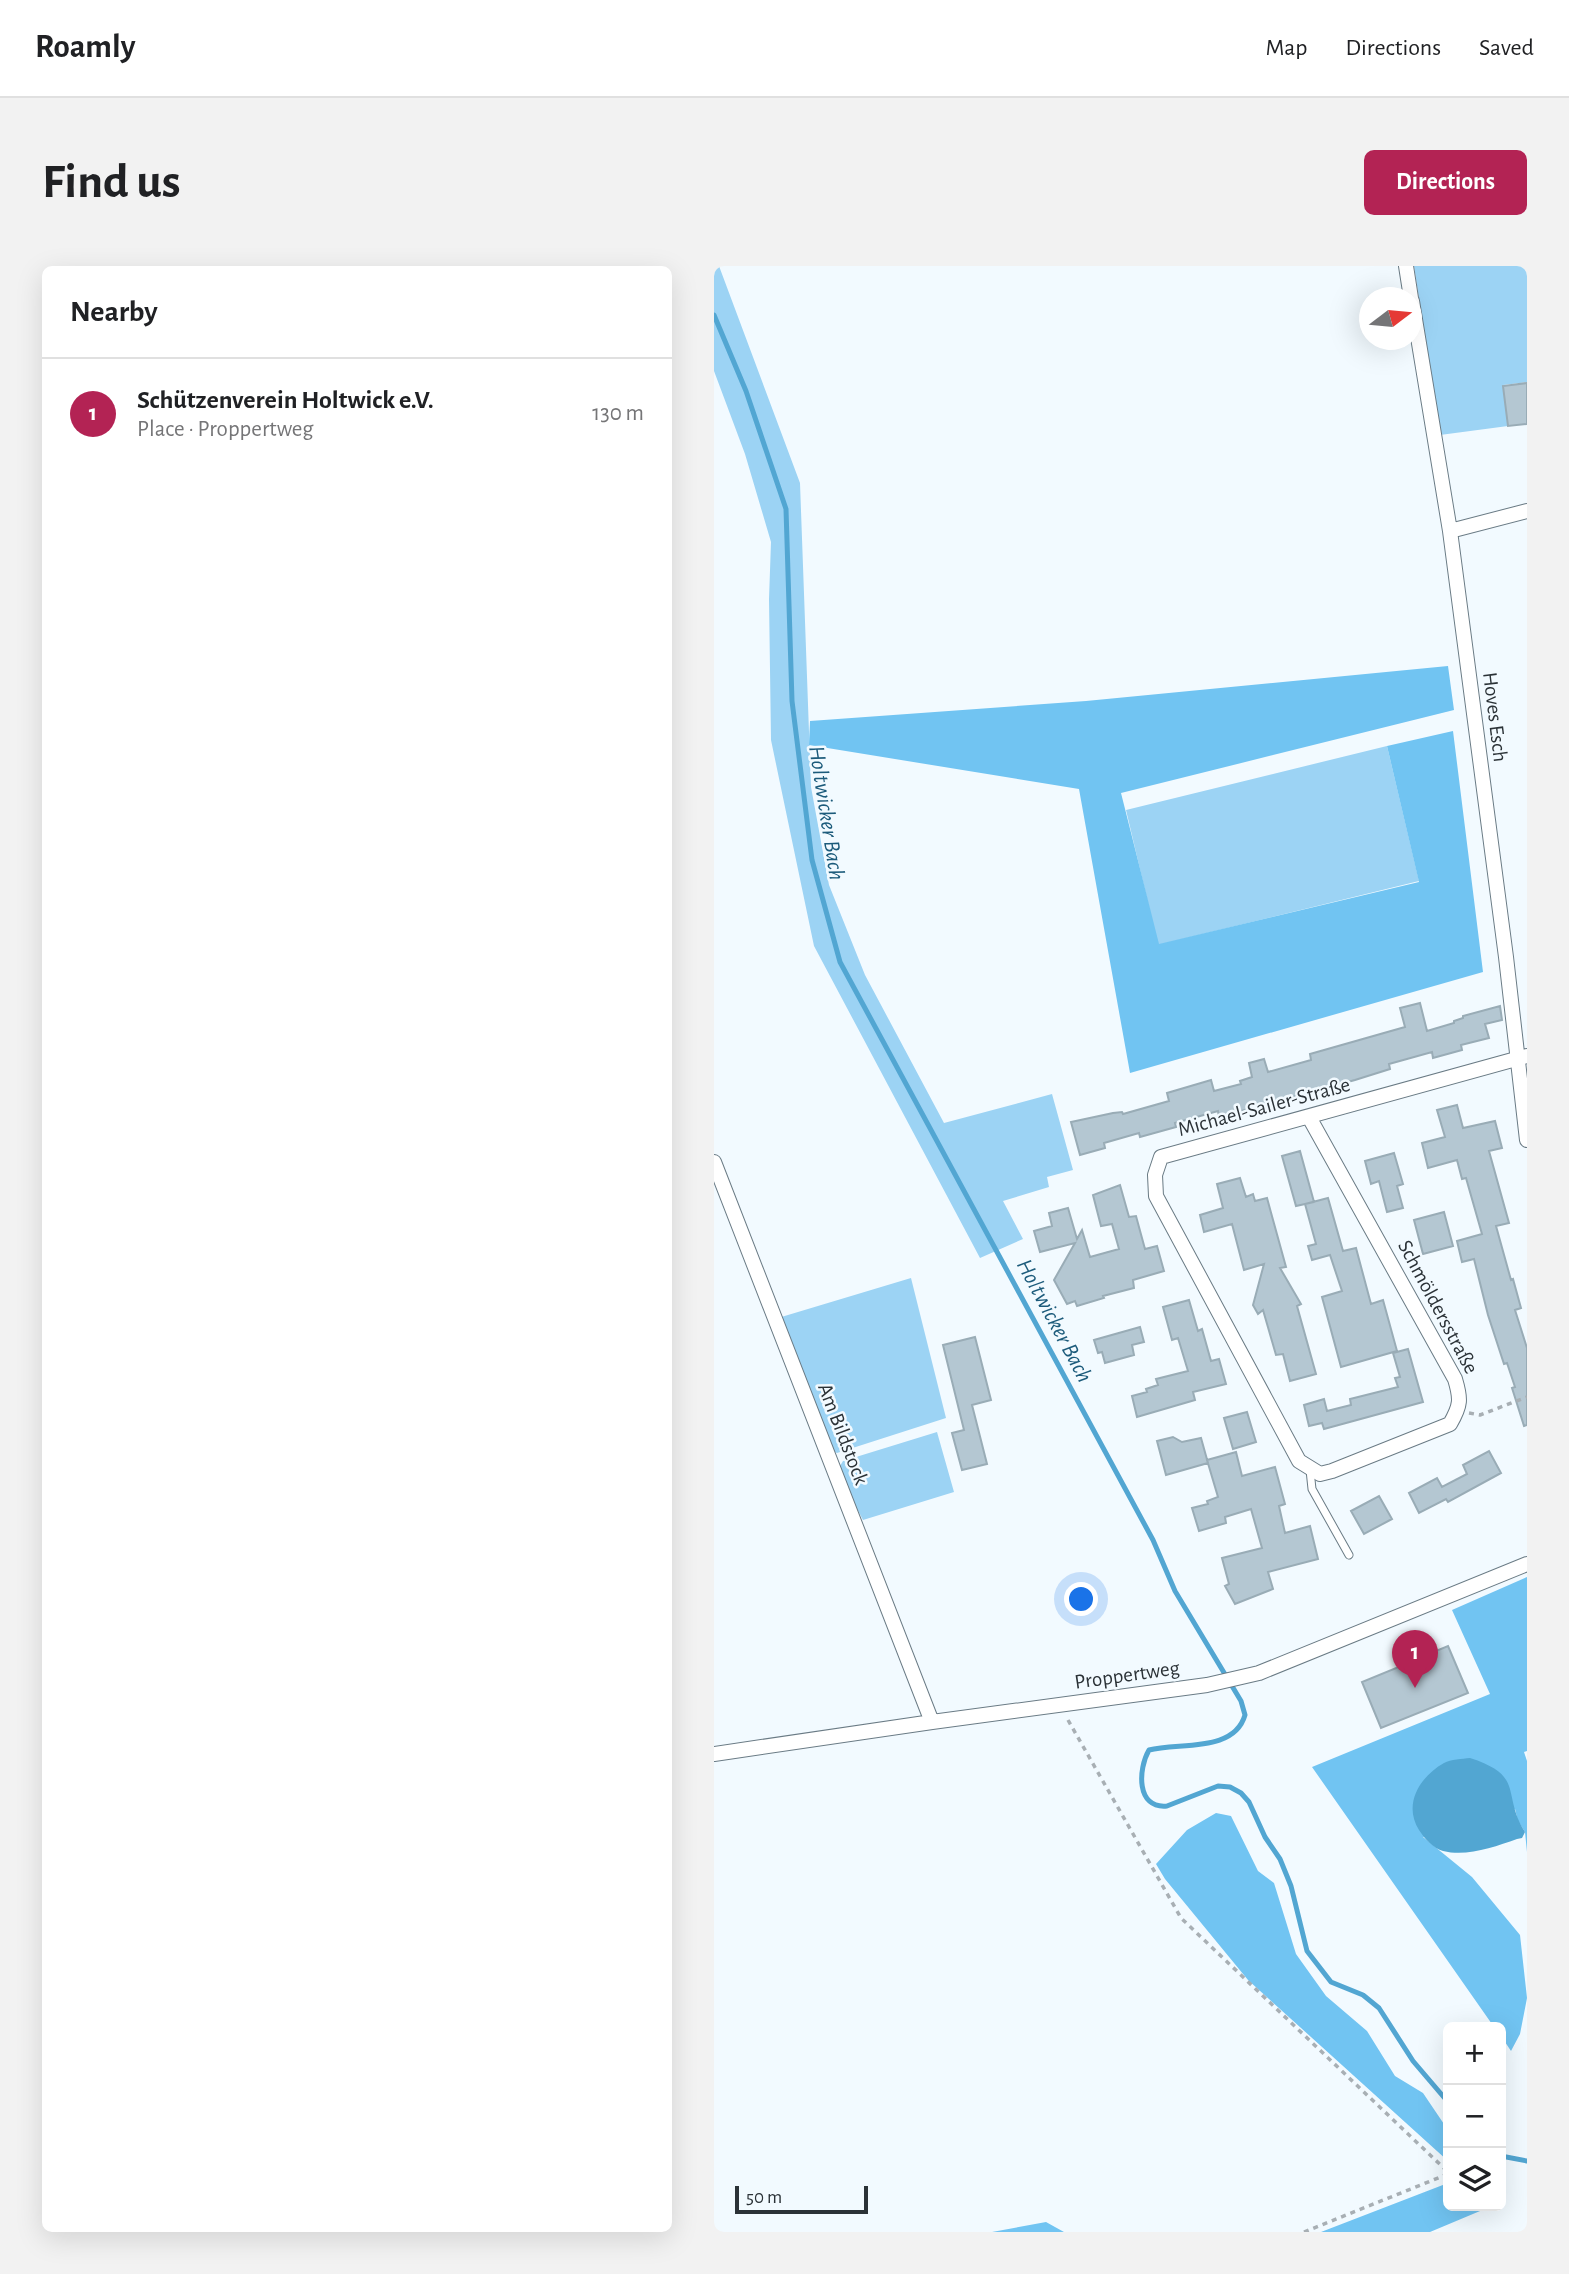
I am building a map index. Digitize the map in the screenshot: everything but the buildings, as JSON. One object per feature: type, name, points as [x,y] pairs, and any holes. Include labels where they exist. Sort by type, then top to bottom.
[{"type":"street","name":"Hoves Esch","points":[[1406,266],[1409,287]]},
{"type":"street","name":"Hoves Esch","points":[[1420,350],[1450,531],[1522,1057],[1527,1140]]},
{"type":"street","points":[[1450,531],[1527,511]]},
{"type":"street","name":"Michael-Sailer-Straße","points":[[1310,1470],[1299,1461],[1156,1196],[1156,1175],[1161,1157],[1522,1057]]},
{"type":"street","name":"Schmöldersstraße","points":[[1309,1117],[1455,1379],[1461,1397],[1458,1412]]},
{"type":"street","name":"Am Bildstock","points":[[714,1162],[932,1722]]},
{"type":"street","points":[[1310,1470],[1320,1474],[1332,1471],[1450,1424],[1458,1412]]},
{"type":"street","name":"Proppertweg","points":[[714,1755],[1207,1685],[1259,1673],[1527,1564]]},
{"type":"lane","points":[[1310,1470],[1312,1489],[1349,1555]]},
{"type":"path","points":[[1458,1412],[1480,1415],[1527,1397]]},
{"type":"path","points":[[1059,1705],[1181,1917],[1443,2168]]},
{"type":"path","points":[[1304,2232],[1443,2175]]},
{"type":"shaded area","points":[[714,266],[719,266],[800,483],[811,787],[829,885],[865,975],[944,1123],[1052,1094],[1073,1170],[1047,1177],[1049,1187],[1003,1201],[1023,1239],[980,1258],[814,946],[771,740],[771,542],[745,454],[714,371]]},
{"type":"shaded area","points":[[1414,266],[1527,266],[1527,382],[1503,385],[1508,426],[1440,435],[1422,318],[1422,287],[1417,287]]},
{"type":"shaded area","points":[[1448,666],[1454,710],[1121,793],[1159,944],[1419,882],[1387,746],[1453,731],[1483,972],[1130,1073],[1079,789],[809,745],[810,721],[1086,701]]},
{"type":"shaded area","points":[[1387,746],[1419,881],[1158,945],[1126,810]]},
{"type":"shaded area","points":[[911,1278],[946,1418],[837,1453],[828,1449],[778,1318]]},
{"type":"shaded area","points":[[937,1432],[954,1492],[863,1520],[837,1471],[843,1461]]},
{"type":"shaded area","points":[[1527,1577],[1527,1751],[1524,1752],[1527,1761],[1527,1852],[1525,1832],[1515,1809],[1423,1837],[1472,1877],[1520,1935],[1527,1998],[1520,2034],[1511,2051],[1506,2044],[1506,2022],[1490,2022],[1312,1767],[1490,1694],[1452,1610]]},
{"type":"shaded area","points":[[1470,1758],[1499,1772],[1506,1779],[1518,1819],[1525,1832],[1522,1838],[1480,1850],[1461,1853],[1443,1851],[1430,1843],[1419,1830],[1414,1821],[1413,1802],[1421,1784],[1435,1769],[1450,1761]]},
{"type":"shaded area","points":[[1216,1813],[1231,1816],[1258,1871],[1274,1883],[1296,1954],[1326,1996],[1367,2031],[1395,2076],[1423,2093],[1443,2123],[1443,2156],[1248,1980],[1165,1879],[1156,1864],[1187,1830]]},
{"type":"shaded area","points":[[1443,2185],[1443,2211],[1480,2211],[1430,2232],[1321,2232]]},
{"type":"shaded area","points":[[1046,2222],[1064,2232],[992,2232]]},
{"type":"waterway","name":"Holtwicker Bach","points":[[714,315],[746,391],[786,509],[792,701],[812,860],[840,962],[1153,1540],[1175,1591],[1241,1701],[1245,1715],[1239,1727],[1230,1735],[1204,1744],[1149,1750],[1142,1777],[1145,1795],[1157,1805],[1167,1806],[1218,1786],[1230,1787],[1241,1793],[1249,1802],[1265,1837],[1280,1859],[1291,1886],[1307,1951],[1331,1982],[1363,1995],[1379,2008],[1413,2061],[1443,2096]]},
{"type":"waterway","name":"Holtwicker Bach","points":[[1506,2157],[1527,2161]]},
{"type":"place","name":"Schützenverein Holtwick e.V.","points":[[1415,1688]]}]
